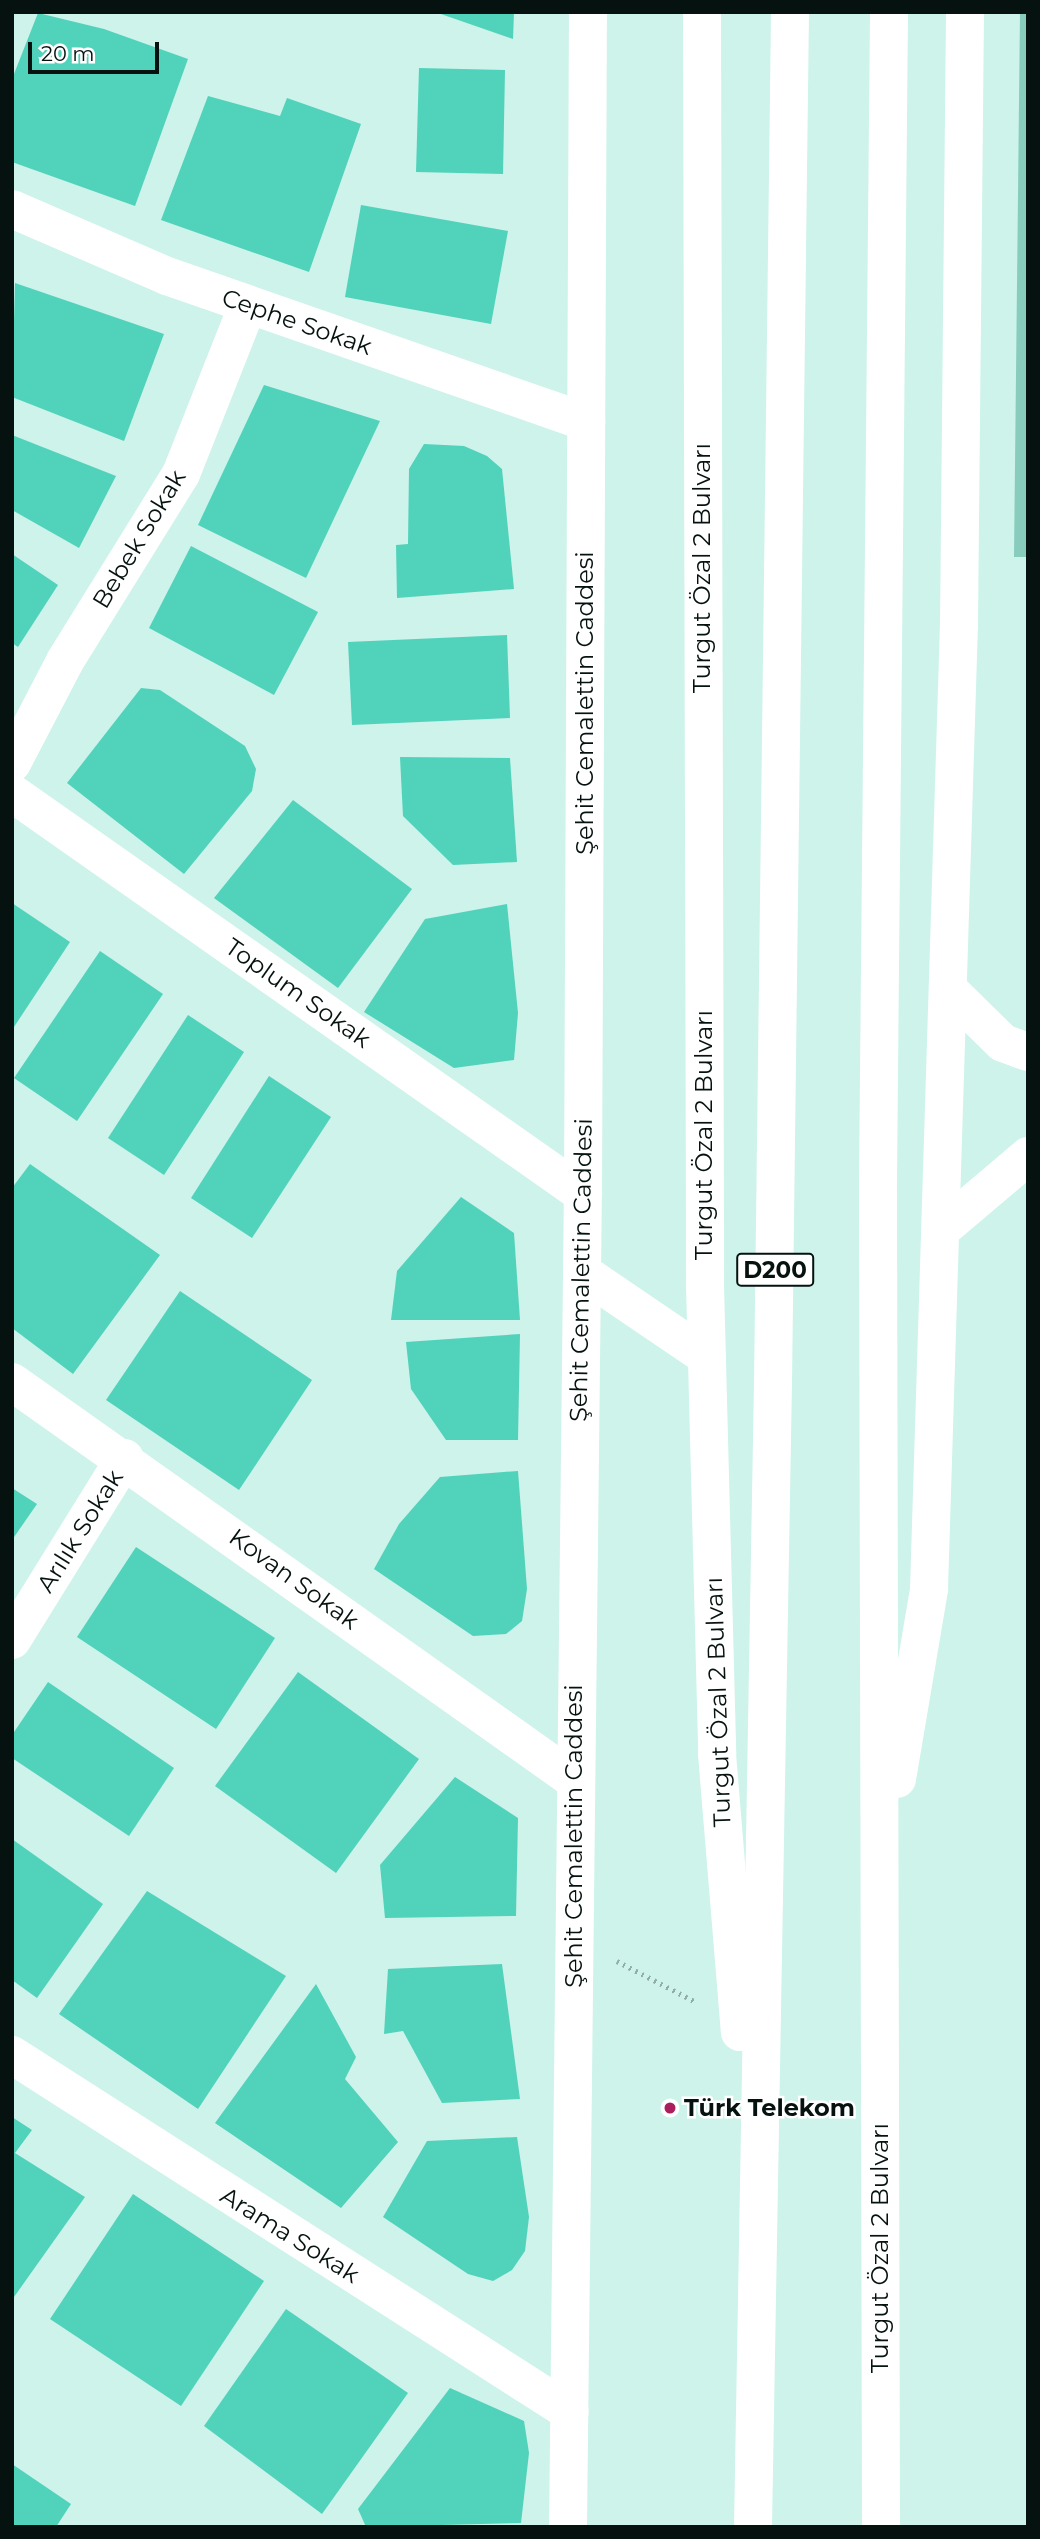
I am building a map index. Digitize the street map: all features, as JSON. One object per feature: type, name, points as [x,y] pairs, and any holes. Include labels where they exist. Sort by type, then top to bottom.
[{"type":"main road","name":"Şehit Cemalettin Caddesi","points":[[568,2527],[573,1779],[583,1194],[588,12]]},
{"type":"main road","name":"Turgut Özal 2 Bulvarı","points":[[753,2527],[790,12]]},
{"type":"main road","name":"Turgut Özal 2 Bulvarı","points":[[881,2527],[878,1180],[889,12]]},
{"type":"main road","name":"Turgut Özal 2 Bulvarı","points":[[879,1885],[929,1589],[950,991],[965,12]]},
{"type":"main road","name":"Turgut Özal 2 Bulvarı","points":[[703,13],[701,793],[707,1357],[717,1754],[758,2256]]},
{"type":"main road","name":"Cephe Sokak","points":[[12,208],[248,305],[586,422]]},
{"type":"main road","name":"Bebek Sokak","points":[[12,763],[65,661],[180,474],[248,305]]},
{"type":"main road","name":"Toplum Sokak","points":[[12,793],[583,1194]]},
{"type":"main road","points":[[950,991],[1003,1043],[1028,1052]]},
{"type":"main road","points":[[942,1229],[1028,1156]]},
{"type":"main road","points":[[582,1272],[707,1357]]},
{"type":"main road","name":"Kovan Sokak","points":[[12,1382],[125,1458],[573,1779]]},
{"type":"main road","name":"Arılık Sokak","points":[[12,1640],[125,1458]]},
{"type":"main road","name":"Arama Sokak","points":[[12,2055],[570,2412]]},
{"type":"main road","points":[[745,2527],[755,2443]]},
{"type":"path","points":[[573,1937],[739,2024]]},
{"type":"green space","points":[[1020,12],[1028,12],[1028,557],[1014,557]]},
{"type":"building","points":[[514,12],[513,39],[438,13]]},
{"type":"building","points":[[38,13],[104,29],[188,59],[135,206],[12,162],[12,79]]},
{"type":"building","points":[[419,68],[505,70],[503,174],[416,172]]},
{"type":"building","points":[[208,96],[280,116],[287,98],[361,124],[309,272],[161,220]]},
{"type":"building","points":[[361,205],[508,231],[491,324],[345,297]]},
{"type":"building","points":[[15,283],[164,334],[124,441],[12,397]]},
{"type":"building","points":[[264,385],[380,421],[306,578],[198,525]]},
{"type":"building","points":[[12,435],[116,476],[79,548],[12,510]]},
{"type":"building","points":[[424,444],[464,446],[487,456],[502,469],[514,589],[397,598],[396,545],[408,544],[409,469]]},
{"type":"building","points":[[191,546],[318,612],[274,695],[149,628]]},
{"type":"building","points":[[12,554],[58,585],[18,647],[12,643]]},
{"type":"building","points":[[507,635],[510,718],[352,725],[348,642]]},
{"type":"building","points":[[141,688],[160,690],[245,746],[256,769],[252,791],[184,874],[67,783]]},
{"type":"building","points":[[400,757],[510,758],[517,862],[453,865],[403,816]]},
{"type":"building","points":[[293,800],[412,889],[338,988],[214,898]]},
{"type":"building","points":[[12,903],[70,942],[12,1030]]},
{"type":"building","points":[[507,904],[518,1013],[514,1060],[454,1068],[364,1012],[425,919]]},
{"type":"building","points":[[100,951],[163,994],[77,1121],[14,1078]]},
{"type":"building","points":[[188,1015],[244,1052],[164,1175],[108,1138]]},
{"type":"building","points":[[269,1076],[331,1117],[252,1238],[191,1198]]},
{"type":"building","points":[[30,1164],[160,1255],[73,1374],[12,1328],[12,1188]]},
{"type":"building","points":[[461,1197],[514,1233],[520,1320],[391,1320],[397,1271]]},
{"type":"building","points":[[180,1291],[312,1380],[239,1490],[106,1400]]},
{"type":"building","points":[[520,1334],[518,1440],[446,1440],[411,1389],[406,1342]]},
{"type":"building","points":[[518,1471],[527,1589],[522,1621],[506,1634],[473,1636],[374,1569],[399,1524],[440,1477]]},
{"type":"building","points":[[12,1488],[37,1504],[12,1540]]},
{"type":"building","points":[[136,1547],[275,1638],[216,1729],[77,1637]]},
{"type":"building","points":[[298,1672],[419,1759],[336,1873],[215,1786]]},
{"type":"building","points":[[48,1682],[174,1768],[129,1836],[12,1758],[12,1735]]},
{"type":"building","points":[[455,1777],[518,1818],[516,1916],[385,1918],[380,1865]]},
{"type":"building","points":[[12,1839],[103,1904],[37,1998],[12,1980]]},
{"type":"building","points":[[147,1891],[286,1976],[198,2109],[59,2014]]},
{"type":"building","points":[[502,1964],[520,2099],[442,2103],[403,2031],[384,2034],[388,1969]]},
{"type":"building","points":[[316,1984],[356,2057],[345,2079],[398,2142],[341,2208],[215,2123]]},
{"type":"building","points":[[12,2117],[32,2130],[15,2153],[85,2197],[14,2297]]},
{"type":"building","points":[[517,2137],[529,2217],[525,2251],[512,2270],[493,2281],[468,2274],[383,2217],[427,2141]]},
{"type":"building","points":[[133,2194],[264,2281],[181,2406],[50,2319]]},
{"type":"building","points":[[286,2309],[408,2393],[322,2514],[204,2426]]},
{"type":"building","points":[[450,2388],[524,2421],[529,2453],[521,2523],[366,2527],[358,2509]]},
{"type":"building","points":[[12,2464],[71,2504],[56,2527],[12,2527]]},
{"type":"place","name":"Türk Telekom","points":[[670,2108]]}]
